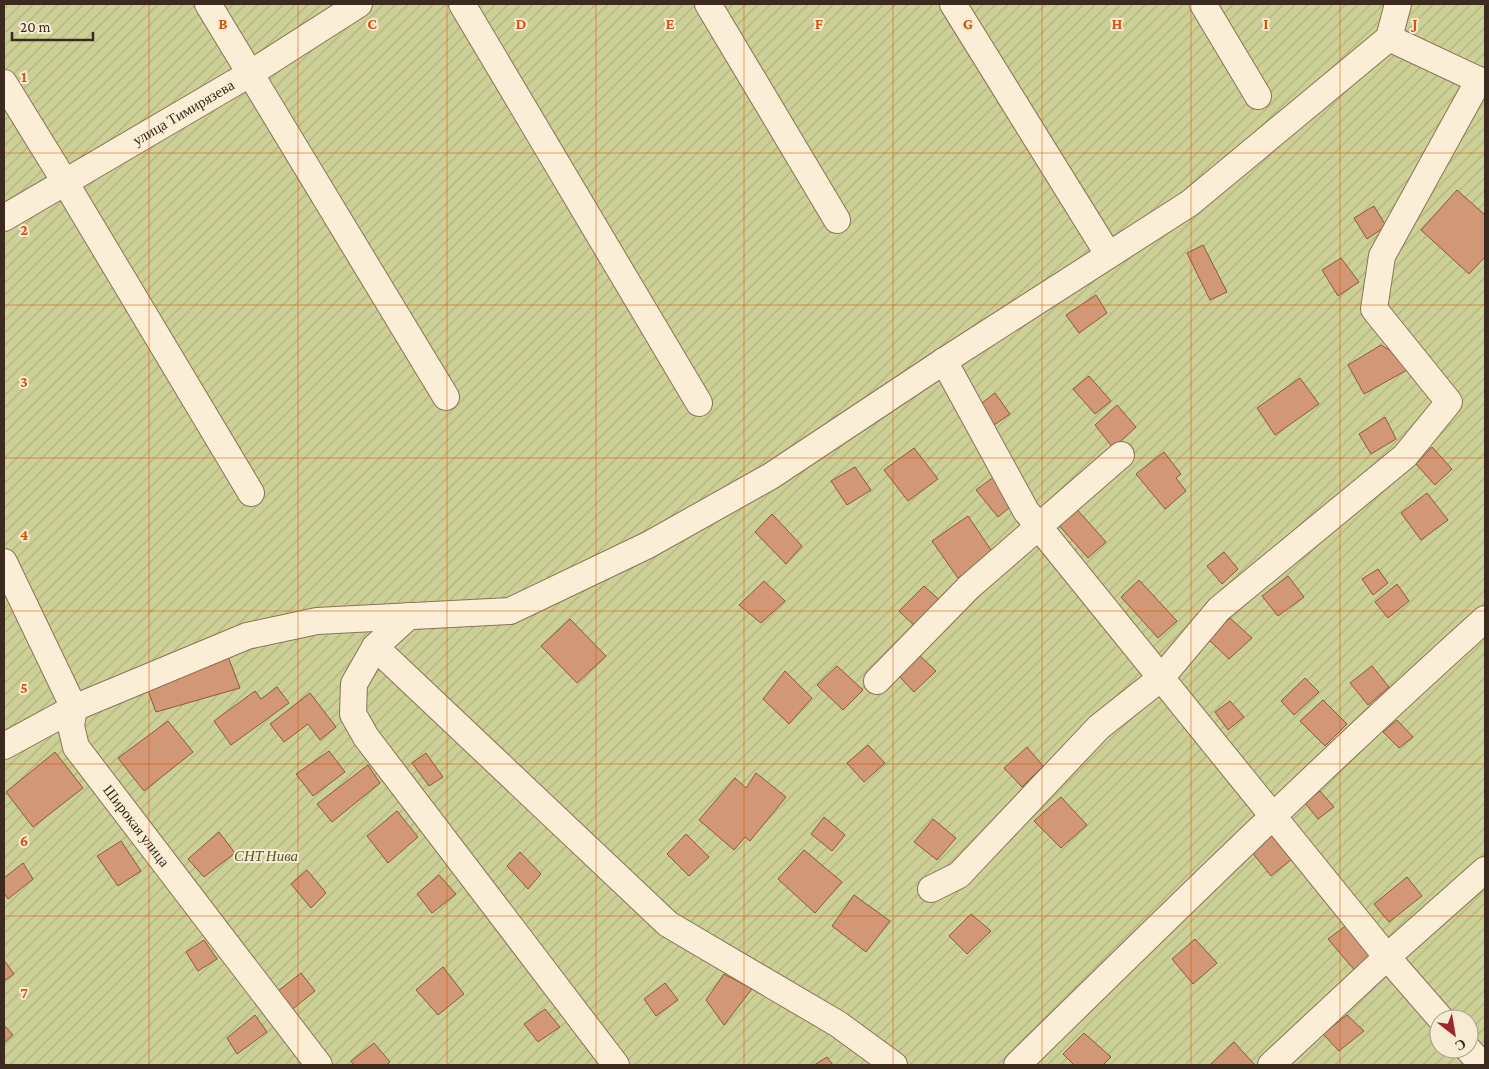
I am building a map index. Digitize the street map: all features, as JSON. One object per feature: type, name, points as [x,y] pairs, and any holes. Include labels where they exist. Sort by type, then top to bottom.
[{"type":"street","points":[[208,4],[446,397]]},
{"type":"street","name":"улица Тимирязева","points":[[4,218],[251,73],[359,4]]},
{"type":"street","points":[[462,4],[700,403]]},
{"type":"street","points":[[708,4],[837,220]]},
{"type":"street","points":[[953,4],[1108,254]]},
{"type":"street","points":[[1203,4],[1258,96]]},
{"type":"street","points":[[4,746],[74,708],[247,636],[317,621],[510,610],[648,545],[772,476],[944,361],[1190,202],[1389,38],[1398,4]]},
{"type":"street","points":[[931,889],[959,875],[1099,727],[1161,678],[1219,608],[1405,456],[1450,402],[1374,309],[1382,256],[1482,81],[1389,38]]},
{"type":"street","points":[[4,83],[251,493]]},
{"type":"street","points":[[944,361],[1026,511],[1387,957],[1433,1009]]},
{"type":"street","points":[[877,681],[969,587],[1121,455]]},
{"type":"street","name":"Широкая улица","points":[[4,562],[74,708],[71,726],[76,747],[319,1065]]},
{"type":"street","points":[[408,616],[375,647],[354,684],[353,714],[366,737],[616,1065]]},
{"type":"street","points":[[1017,1065],[1192,893],[1485,619]]},
{"type":"street","points":[[375,647],[668,924],[838,1024],[894,1065]]},
{"type":"street","points":[[1271,1065],[1387,957],[1485,870]]},
{"type":"green space","name":"СНТ Нива","points":[[4,4],[1485,4],[1485,1065],[4,1065]]},
{"type":"building","points":[[1457,190],[1485,215],[1485,257],[1469,274],[1421,230]]},
{"type":"building","points":[[1374,206],[1386,226],[1367,239],[1354,218]]},
{"type":"building","points":[[1203,245],[1227,292],[1210,300],[1187,253]]},
{"type":"building","points":[[1341,258],[1359,282],[1338,296],[1322,270]]},
{"type":"building","points":[[1096,295],[1107,313],[1079,333],[1066,315]]},
{"type":"building","points":[[1381,345],[1398,355],[1407,370],[1364,394],[1348,365]]},
{"type":"building","points":[[1089,376],[1111,401],[1095,414],[1073,389]]},
{"type":"building","points":[[1300,378],[1319,404],[1275,435],[1257,408]]},
{"type":"building","points":[[995,393],[1010,414],[987,430],[974,409]]},
{"type":"building","points":[[1117,405],[1136,427],[1113,448],[1095,425]]},
{"type":"building","points":[[1385,417],[1396,439],[1371,454],[1359,434]]},
{"type":"building","points":[[1432,447],[1452,469],[1435,485],[1416,464]]},
{"type":"building","points":[[914,448],[938,479],[908,501],[884,470]]},
{"type":"building","points":[[1164,452],[1181,474],[1176,478],[1186,491],[1165,509],[1136,474]]},
{"type":"building","points":[[855,467],[871,490],[847,505],[831,481]]},
{"type":"building","points":[[995,476],[1016,502],[998,517],[976,490]]},
{"type":"building","points":[[1427,493],[1448,520],[1421,540],[1401,513]]},
{"type":"building","points":[[1074,506],[1106,542],[1088,558],[1056,522]]},
{"type":"building","points":[[772,514],[802,546],[786,564],[755,532]]},
{"type":"building","points":[[968,516],[993,553],[958,578],[932,541]]},
{"type":"building","points":[[1224,552],[1238,569],[1222,584],[1207,566]]},
{"type":"building","points":[[1378,569],[1388,583],[1373,595],[1362,579]]},
{"type":"building","points":[[1288,576],[1304,597],[1278,616],[1262,596]]},
{"type":"building","points":[[1139,580],[1177,621],[1158,638],[1121,597]]},
{"type":"building","points":[[764,581],[785,601],[761,623],[739,605]]},
{"type":"building","points":[[1397,584],[1409,601],[1388,618],[1375,602]]},
{"type":"building","points":[[924,586],[945,605],[919,630],[899,611]]},
{"type":"building","points":[[1230,618],[1252,638],[1229,659],[1208,639]]},
{"type":"building","points":[[570,619],[606,656],[577,683],[541,646]]},
{"type":"building","points":[[224,646],[240,688],[156,712],[146,685]]},
{"type":"building","points":[[918,654],[936,671],[914,692],[898,675]]},
{"type":"building","points":[[837,666],[863,690],[843,710],[817,685]]},
{"type":"building","points":[[1372,666],[1389,687],[1368,705],[1350,683]]},
{"type":"building","points":[[785,671],[812,698],[789,724],[763,699]]},
{"type":"building","points":[[1305,678],[1319,692],[1294,715],[1281,701]]},
{"type":"building","points":[[277,687],[289,703],[231,745],[214,721],[255,691],[261,699]]},
{"type":"building","points":[[310,693],[336,727],[320,740],[308,724],[284,742],[270,724]]},
{"type":"building","points":[[1323,700],[1347,724],[1325,746],[1300,721]]},
{"type":"building","points":[[1230,701],[1244,717],[1228,730],[1215,712]]},
{"type":"building","points":[[1397,720],[1413,737],[1399,748],[1383,732]]},
{"type":"building","points":[[168,721],[193,752],[144,791],[118,758]]},
{"type":"building","points":[[868,745],[885,763],[864,782],[847,763]]},
{"type":"building","points":[[1027,747],[1043,766],[1022,787],[1004,768]]},
{"type":"building","points":[[329,751],[345,772],[313,796],[296,774]]},
{"type":"building","points":[[55,752],[83,788],[33,827],[6,792]]},
{"type":"building","points":[[426,753],[443,777],[429,786],[412,763]]},
{"type":"building","points":[[368,765],[380,783],[332,822],[317,804]]},
{"type":"building","points":[[756,773],[786,797],[750,841],[745,837],[734,850],[699,820],[735,778],[746,788]]},
{"type":"building","points":[[1320,791],[1334,807],[1318,819],[1305,803]]},
{"type":"building","points":[[1061,797],[1087,825],[1061,848],[1034,821]]},
{"type":"building","points":[[397,811],[418,837],[388,863],[367,836]]},
{"type":"building","points":[[824,817],[845,835],[832,851],[811,834]]},
{"type":"building","points":[[933,819],[956,838],[937,860],[914,842]]},
{"type":"building","points":[[1270,826],[1293,858],[1271,876],[1247,846]]},
{"type":"building","points":[[219,832],[235,853],[204,877],[188,859]]},
{"type":"building","points":[[686,834],[709,857],[689,876],[667,854]]},
{"type":"building","points":[[121,841],[141,871],[118,886],[97,856]]},
{"type":"building","points":[[804,850],[842,882],[815,913],[778,879]]},
{"type":"building","points":[[520,852],[541,874],[528,889],[507,866]]},
{"type":"building","points":[[23,863],[33,879],[8,899],[4,893],[4,878]]},
{"type":"building","points":[[307,870],[326,893],[311,908],[291,884]]},
{"type":"building","points":[[439,875],[456,894],[432,913],[417,894]]},
{"type":"building","points":[[1407,877],[1422,896],[1389,922],[1374,904]]},
{"type":"building","points":[[854,895],[890,921],[866,952],[832,926]]},
{"type":"building","points":[[971,914],[991,931],[967,954],[949,936]]},
{"type":"building","points":[[1348,924],[1376,958],[1357,973],[1328,939]]},
{"type":"building","points":[[1195,939],[1217,963],[1193,984],[1172,959]]},
{"type":"building","points":[[204,940],[217,959],[198,971],[186,952]]},
{"type":"building","points":[[4,960],[14,974],[4,981]]},
{"type":"building","points":[[443,967],[464,994],[438,1015],[416,990]]},
{"type":"building","points":[[301,973],[315,991],[289,1012],[273,995]]},
{"type":"building","points":[[724,974],[752,989],[724,1025],[706,1000]]},
{"type":"building","points":[[665,983],[678,1000],[656,1016],[644,999]]},
{"type":"building","points":[[545,1009],[560,1027],[538,1042],[524,1024]]},
{"type":"building","points":[[255,1015],[267,1032],[237,1054],[227,1038]]},
{"type":"building","points":[[1347,1015],[1364,1031],[1339,1051],[1323,1034]]},
{"type":"building","points":[[4,1025],[13,1035],[4,1043]]},
{"type":"building","points":[[1084,1033],[1111,1057],[1103,1065],[1074,1065],[1063,1054]]},
{"type":"building","points":[[1234,1042],[1253,1065],[1211,1064]]},
{"type":"building","points":[[374,1043],[390,1062],[386,1065],[354,1065],[351,1061]]},
{"type":"building","points":[[827,1057],[833,1065],[814,1065]]}]
